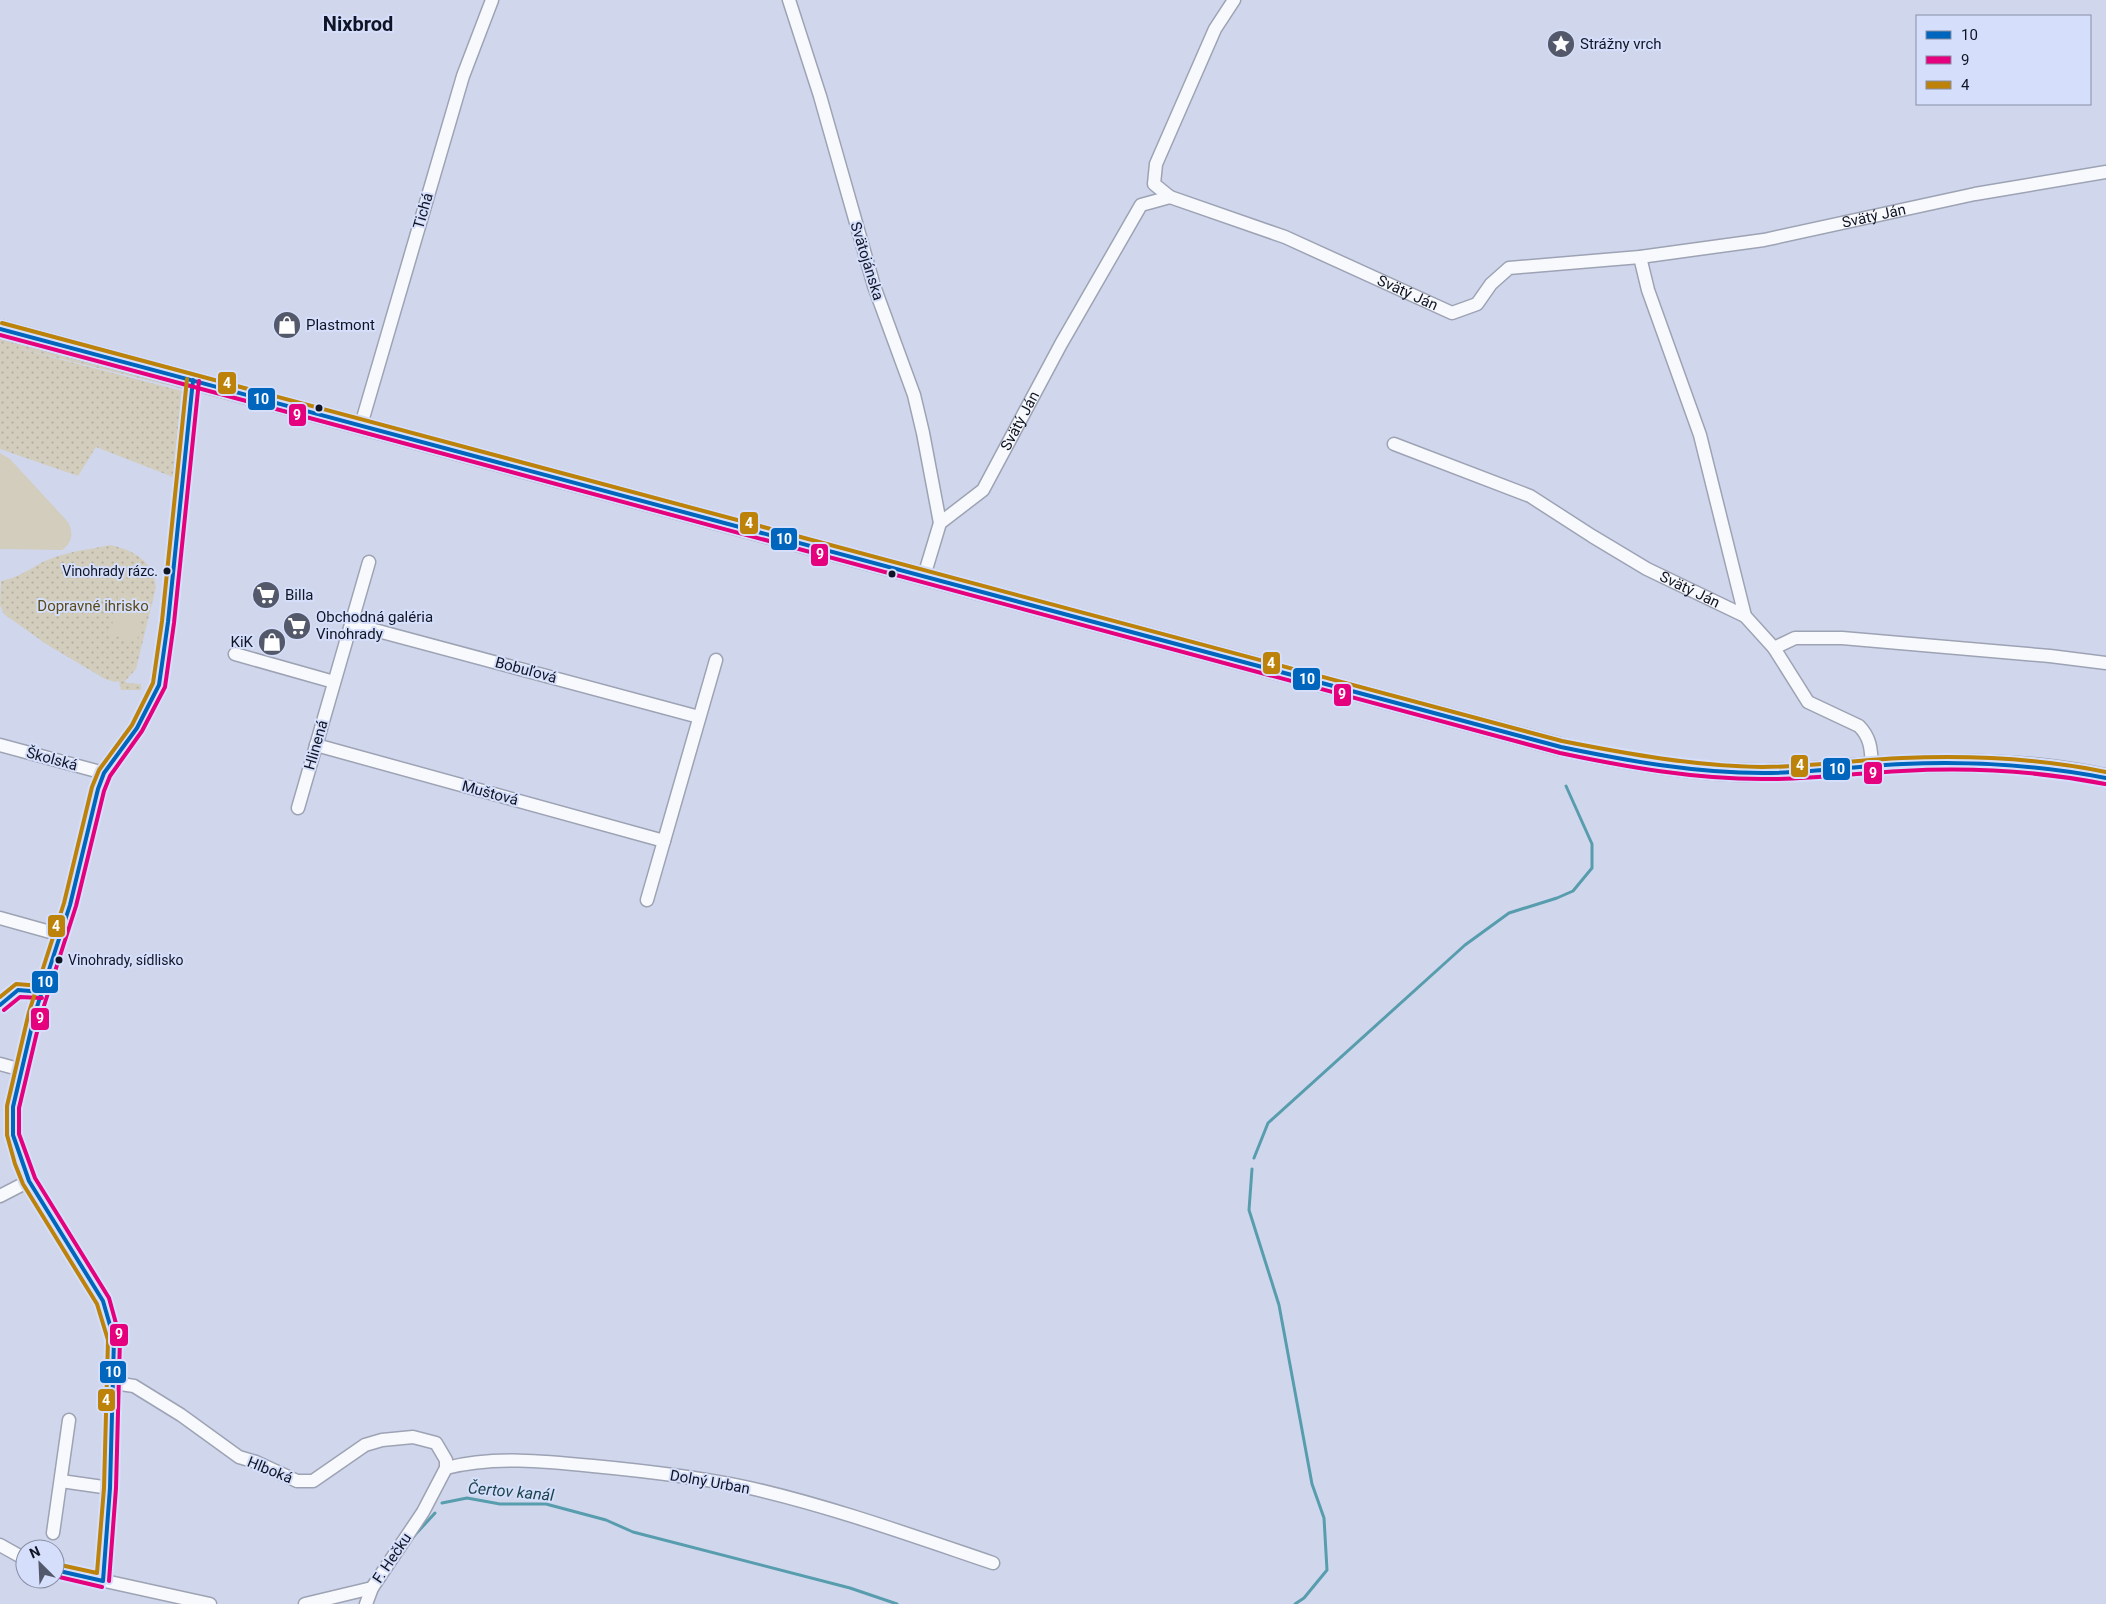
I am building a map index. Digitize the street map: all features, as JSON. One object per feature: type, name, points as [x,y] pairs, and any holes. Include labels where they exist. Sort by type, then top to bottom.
[{"type":"main road","points":[[0,329],[749,528],[1478,726],[1576,750],[1660,764],[1731,772],[1802,772],[1872,766],[2018,766],[2068,771],[2106,778]]},
{"type":"street","name":"Tichá","points":[[361,425],[463,76],[492,0]]},
{"type":"street","name":"Svätojánska","points":[[788,0],[820,96],[874,286],[914,395],[940,523]]},
{"type":"street","name":"Svätý Ján","points":[[1234,0],[1215,29],[1156,164],[1154,184],[1170,197],[1285,237],[1452,313],[1477,304],[1490,284],[1509,268],[1640,257],[1764,240],[1975,194],[2106,172]]},
{"type":"street","name":"Svätý Ján","points":[[940,523],[983,490],[1061,344],[1140,205],[1170,197]]},
{"type":"street","name":"Svätý Ján","points":[[1640,257],[1648,290],[1700,435],[1745,616]]},
{"type":"street","points":[[103,1581],[110,1488],[114,1339],[103,1301],[29,1181],[13,1135],[13,1107],[38,1005],[61,935],[98,789],[104,773],[137,728],[159,685],[166,638],[192,380]]},
{"type":"street","name":"Svätý Ján","points":[[1394,444],[1530,496],[1647,569],[1745,616],[1774,648],[1808,702],[1859,726],[1865,733],[1870,744],[1872,766]]},
{"type":"street","points":[[924,576],[940,523]]},
{"type":"street","name":"Hlinená","points":[[298,808],[369,562]]},
{"type":"street","name":"Bobuľová","points":[[352,624],[700,717]]},
{"type":"street","points":[[1774,648],[1795,638],[1842,638],[2106,662]]},
{"type":"street","points":[[235,654],[334,682]]},
{"type":"street","points":[[647,900],[716,660]]},
{"type":"street","name":"Školská","points":[[0,745],[104,773]]},
{"type":"street","name":"Muštová","points":[[316,745],[664,841]]},
{"type":"street","points":[[0,918],[61,935]]},
{"type":"street","points":[[0,1064],[22,1070]]},
{"type":"street","points":[[0,1196],[29,1181]]},
{"type":"street","name":"Hlboká","points":[[114,1383],[134,1386],[181,1415],[239,1457],[256,1462],[297,1481],[313,1481],[365,1445],[382,1440],[413,1437],[436,1443],[446,1460],[446,1468]]},
{"type":"street","points":[[53,1534],[69,1420]]},
{"type":"street","name":"Dolný Urban","points":[[446,1468],[501,1460],[532,1461],[687,1476],[752,1488],[824,1508],[993,1563]]},
{"type":"street","name":"F. Hečku","points":[[305,1604],[372,1588],[423,1512],[446,1468]]},
{"type":"street","points":[[61,1481],[110,1488]]},
{"type":"street","points":[[0,1544],[15,1553]]},
{"type":"street","points":[[65,1572],[210,1604]]},
{"type":"street","points":[[366,1604],[372,1588]]},
{"type":"green space","points":[[0,323],[199,375],[212,396],[5,345],[182,391],[173,477],[96,447],[78,476],[0,449]]},
{"type":"green space","points":[[0,453],[10,459],[68,522],[71,538],[62,550],[0,549]]},
{"type":"green space","name":"Dopravné ihrisko","points":[[110,545],[127,550],[141,558],[151,570],[156,587],[136,669],[125,681],[127,683],[141,684],[141,690],[121,690],[119,681],[115,682],[105,679],[46,644],[4,614],[0,605],[1,581],[15,577],[55,557]]},
{"type":"green space","points":[[119,592],[146,597],[137,641],[110,635]]},
{"type":"waterway","points":[[1254,1158],[1268,1123],[1465,945],[1509,913],[1573,891],[1592,868],[1592,844],[1566,786]]},
{"type":"waterway","points":[[1252,1169],[1249,1210],[1279,1305],[1312,1484],[1324,1518],[1327,1570],[1304,1598],[1295,1604]]},
{"type":"waterway","points":[[442,1503],[467,1498],[500,1504],[546,1504],[606,1520],[633,1532],[850,1588],[897,1604]]},
{"type":"waterway","name":"Čertov kanál","points":[[413,1537],[435,1513]]},
{"type":"transit line","name":"4","points":[[2,323],[1562,741],[1661,759],[1737,766],[1779,767],[1884,759],[1953,757],[2055,763],[2106,772]]},
{"type":"transit line","name":"10","points":[[0,329],[1561,747],[1611,757],[1712,771],[1781,773],[1885,765],[1954,763],[2030,767],[2106,778]]},
{"type":"transit line","name":"9","points":[[0,335],[1560,753],[1660,771],[1711,777],[1780,779],[1927,770],[1978,770],[2029,773],[2105,784]]},
{"type":"transit line","name":"4","points":[[65,1566],[97,1573],[104,1488],[108,1340],[97,1304],[23,1184],[7,1135],[7,1106],[29,1012],[64,903],[92,787],[99,770],[132,725],[153,683],[162,621],[187,379]]},
{"type":"transit line","name":"10","points":[[103,1581],[110,1488],[114,1339],[103,1301],[29,1181],[13,1135],[13,1107],[35,1013],[70,905],[98,789],[104,773],[137,728],[159,685],[168,622],[193,380]]},
{"type":"transit line","name":"9","points":[[109,1581],[116,1488],[120,1338],[109,1298],[35,1178],[19,1134],[19,1108],[41,1015],[76,906],[104,791],[110,776],[142,731],[165,687],[174,623],[199,381]]},
{"type":"transit line","name":"4","points":[[0,997],[16,984],[42,986]]},
{"type":"transit line","name":"10","points":[[0,1005],[18,990],[42,992]]},
{"type":"transit line","name":"9","points":[[4,1010],[20,997],[42,998]]},
{"type":"transit line","name":"10","points":[[65,1572],[103,1581]]},
{"type":"transit line","name":"9","points":[[65,1578],[102,1587]]},
{"type":"place","name":"Strážny vrch","points":[[1561,44]]},
{"type":"place","name":"Plastmont","points":[[287,325]]},
{"type":"place","name":"Vinohrady rázc.","points":[[167,571]]},
{"type":"place","name":"Billa","points":[[266,595]]},
{"type":"place","name":"Obchodná galéria Vinohrady","points":[[297,626]]},
{"type":"place","name":"KiK","points":[[272,642]]},
{"type":"place","name":"Vinohrady, sídlisko","points":[[59,960]]},
{"type":"district","name":"Nixbrod","points":[[358,24]]}]
